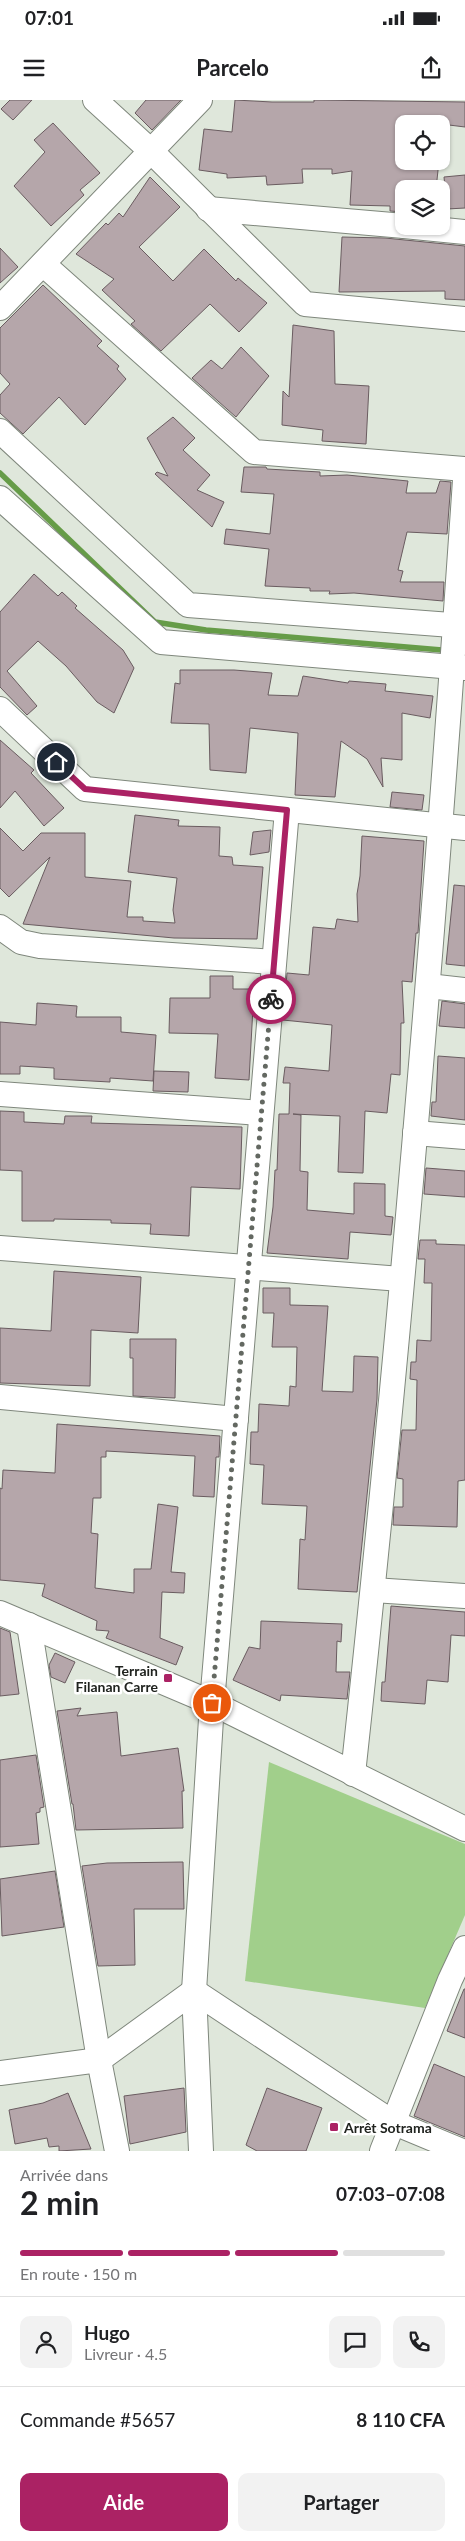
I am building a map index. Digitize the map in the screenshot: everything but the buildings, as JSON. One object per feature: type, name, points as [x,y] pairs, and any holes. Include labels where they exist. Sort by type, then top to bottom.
[{"type":"street","points":[[95,100],[151,151],[305,304],[465,319]]},
{"type":"street","points":[[0,308],[200,100]]},
{"type":"street","points":[[208,209],[395,225]]},
{"type":"street","points":[[450,231],[465,232]]},
{"type":"street","points":[[43,264],[254,452],[465,469]]},
{"type":"street","points":[[0,431],[188,605],[460,626]]},
{"type":"street","points":[[353,1774],[373,1590],[428,986],[453,826],[465,480]]},
{"type":"street","points":[[4,510],[161,642],[458,668]]},
{"type":"street","points":[[0,709],[85,789],[453,826]]},
{"type":"street","points":[[201,2151],[194,1991],[212,1703],[287,810]]},
{"type":"street","points":[[0,927],[21,942],[40,946],[274,962]]},
{"type":"street","points":[[428,986],[465,990]]},
{"type":"street","points":[[0,1094],[261,1112]]},
{"type":"street","points":[[414,1133],[465,1137]]},
{"type":"street","points":[[0,1248],[402,1280]]},
{"type":"street","points":[[0,1397],[236,1419]]},
{"type":"street","points":[[373,1590],[465,1596]]},
{"type":"street","points":[[0,1613],[212,1703],[465,1829]]},
{"type":"street","points":[[29,1625],[99,2060],[117,2151]]},
{"type":"street","points":[[382,2151],[392,2122],[457,1984],[465,1948]]},
{"type":"street","points":[[0,2073],[99,2060],[194,1991]]},
{"type":"street","points":[[194,1991],[392,2122],[462,2151]]},
{"type":"green space","points":[[269,1762],[465,1844],[465,1915],[425,2008],[245,1981]]},
{"type":"waterway","points":[[0,473],[155,622],[206,630],[442,650]]},
{"type":"way so far","points":[[212,1703],[271,999]]},
{"type":"place","name":"Terrain Filanan Carre","points":[[168,1678]]},
{"type":"place","name":"Arrêt Sotrama","points":[[334,2127]]},
{"type":"route","points":[[56,762],[85,789],[287,810],[271,999]]}]
